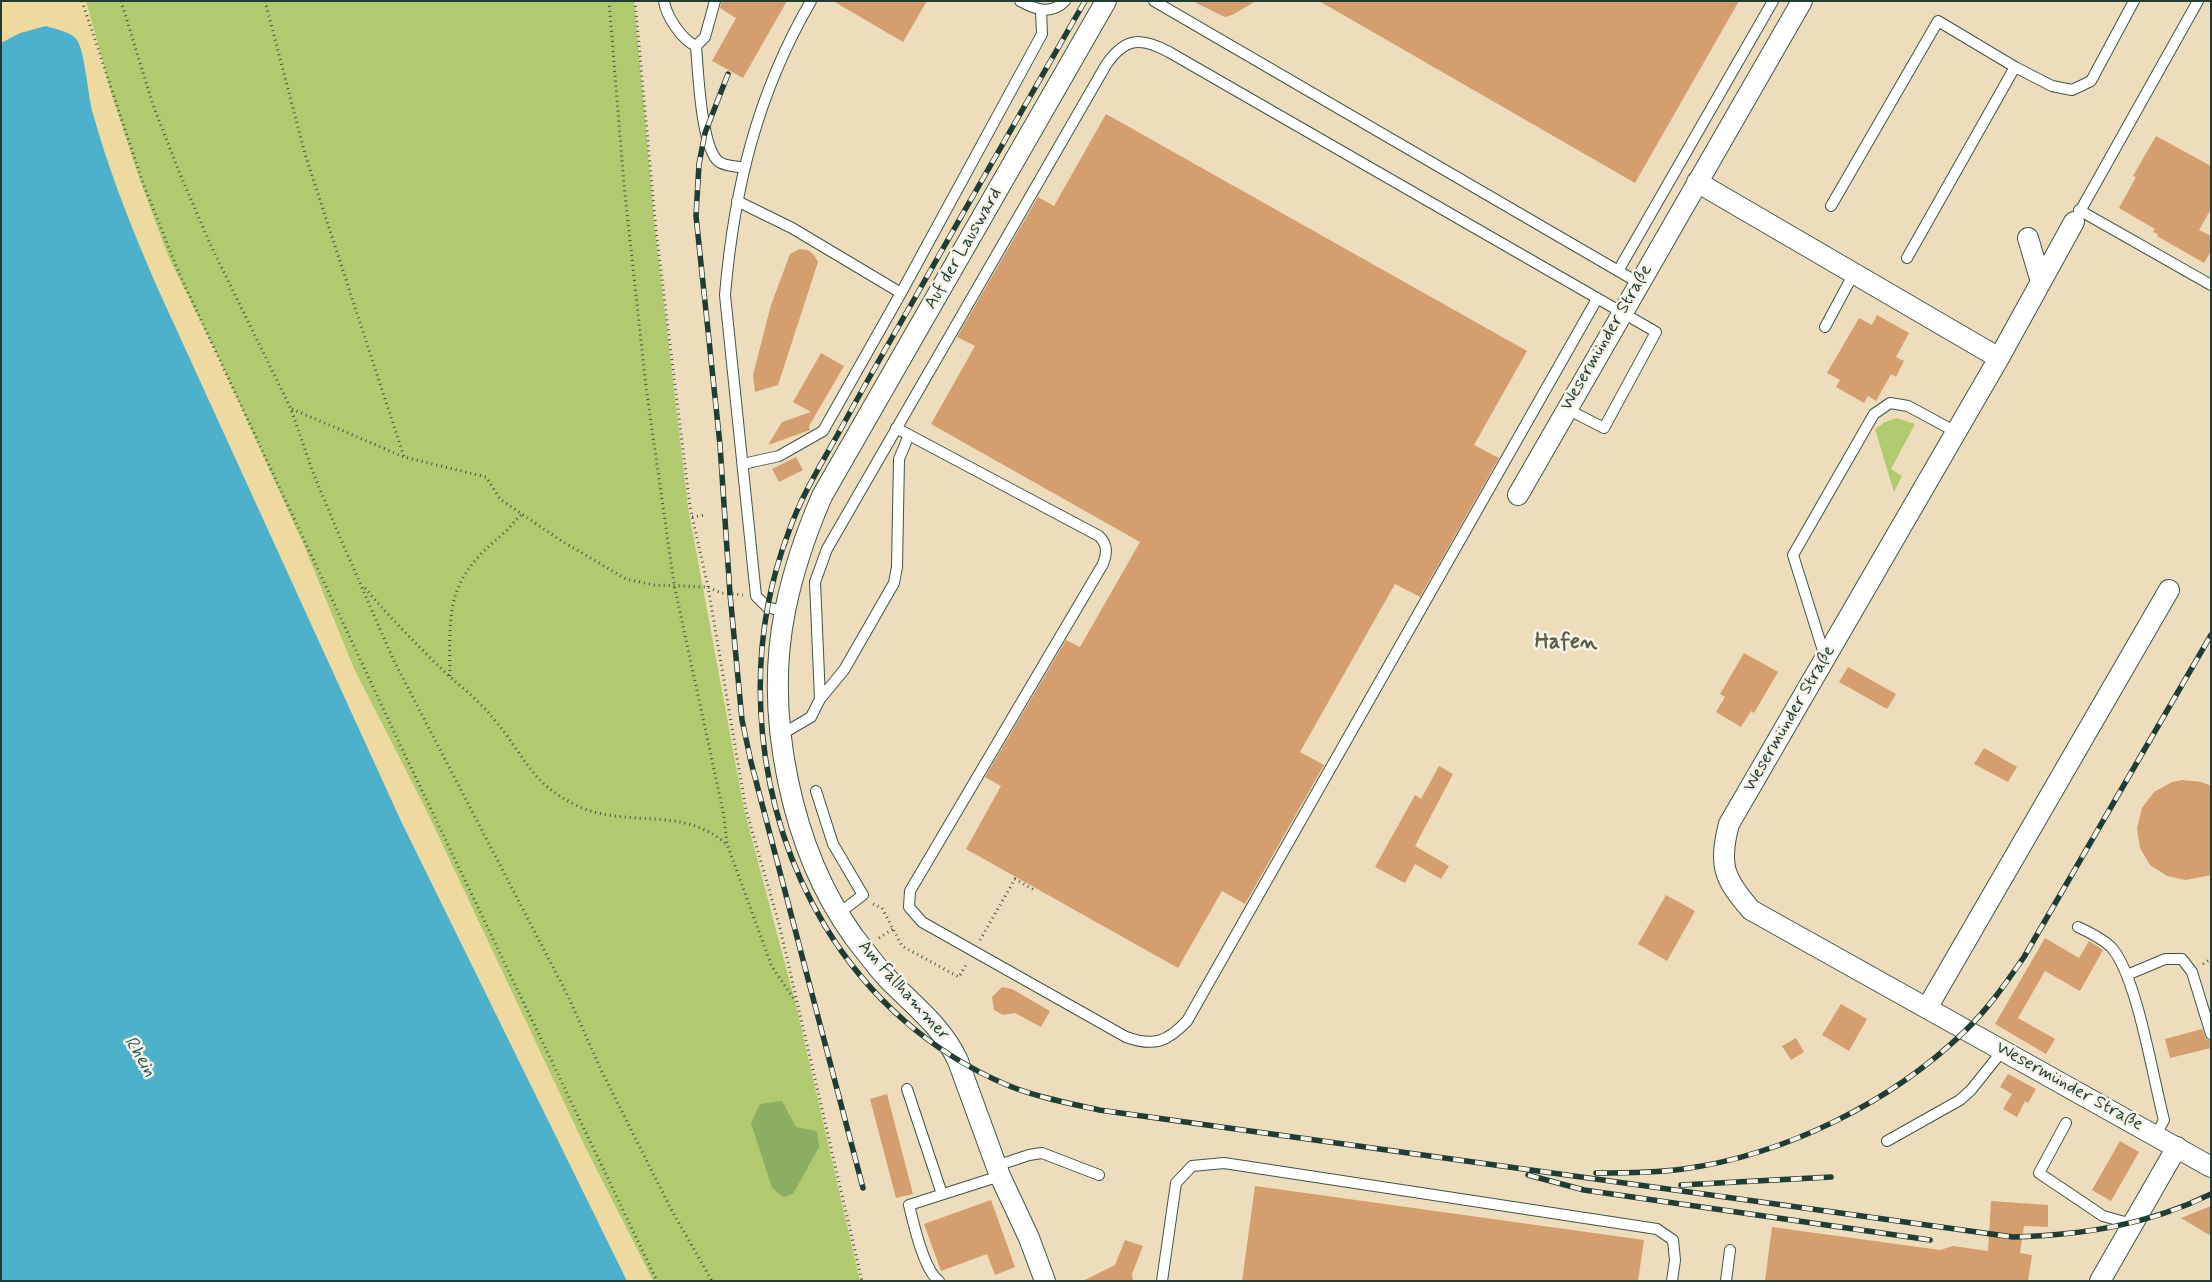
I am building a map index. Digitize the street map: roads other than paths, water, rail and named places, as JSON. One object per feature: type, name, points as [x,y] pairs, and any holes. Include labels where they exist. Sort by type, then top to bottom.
[{"type":"street","name":"Auf der Lausward","points":[[822,496],[1106,1]]},
{"type":"street","name":"Wesermünder Straße","points":[[1518,495],[1802,1]]},
{"type":"street","points":[[1697,182],[1999,358]]},
{"type":"street","name":"Wesermünder Straße","points":[[2077,216],[1999,358],[1729,824],[1723,848],[1725,869],[1731,887],[1751,910],[2177,1147],[2210,1163]]},
{"type":"street","points":[[2028,238],[2041,282]]},
{"type":"street","name":"Am Fallhammer","points":[[822,496],[806,533],[785,612],[779,674],[782,734],[795,809],[811,856],[838,913],[880,970],[933,1022],[950,1043],[998,1171],[1029,1238],[1043,1280]]},
{"type":"street","points":[[1927,1008],[2169,590]]},
{"type":"street","points":[[2100,1281],[2177,1147]]},
{"type":"lane","points":[[664,1],[665,11],[689,43],[696,46]]},
{"type":"lane","points":[[696,46],[705,37],[715,1]]},
{"type":"lane","points":[[785,612],[767,607],[756,596],[726,295],[729,245],[737,201],[761,106],[772,76],[811,1]]},
{"type":"lane","points":[[1020,1],[1041,10],[1058,8],[1065,1]]},
{"type":"lane","points":[[1154,1],[1171,5],[1639,283]]},
{"type":"lane","points":[[1618,272],[1773,1]]},
{"type":"lane","points":[[1831,206],[1938,21],[2015,67],[2052,86],[2072,90],[2091,81],[2134,1]]},
{"type":"lane","points":[[2198,1],[2077,216],[2211,285]]},
{"type":"lane","points":[[743,464],[779,456],[823,431],[901,293],[1042,34],[1041,10]]},
{"type":"lane","points":[[820,699],[815,582],[827,548],[1106,65],[1123,46],[1136,42],[1152,43],[1169,52],[1656,332],[1604,428],[1567,409]]},
{"type":"lane","points":[[696,46],[705,133],[712,154],[719,162],[744,168]]},
{"type":"lane","points":[[1907,258],[2015,67]]},
{"type":"lane","points":[[737,201],[792,228],[901,293]]},
{"type":"lane","points":[[1825,327],[1854,273]]},
{"type":"lane","points":[[896,428],[1099,536],[1105,541],[1106,548],[1103,564],[910,891],[909,906],[922,922],[1126,1037],[1140,1042],[1154,1043],[1177,1032],[1187,1021],[1597,299]]},
{"type":"lane","points":[[1826,658],[1793,555],[1817,513],[1874,414],[1890,403],[1908,406],[1956,432]]},
{"type":"lane","points":[[782,734],[811,717],[820,699],[844,670],[894,583],[897,567],[898,459],[909,435]]},
{"type":"lane","points":[[816,791],[833,844],[863,895],[838,913]]},
{"type":"lane","points":[[2078,927],[2099,937],[2111,947],[2127,975],[2164,1120],[2156,1135]]},
{"type":"lane","points":[[2127,975],[2165,959],[2182,959],[2192,972],[2211,1034]]},
{"type":"lane","points":[[1888,1142],[1960,1100],[1971,1090],[2002,1050]]},
{"type":"lane","points":[[907,1089],[942,1194]]},
{"type":"lane","points":[[2066,1123],[2039,1173],[2102,1216],[2132,1224]]},
{"type":"lane","points":[[939,1281],[930,1269],[914,1227],[909,1204],[942,1194],[998,1171],[1029,1155],[1042,1153],[1099,1175]]},
{"type":"lane","points":[[1162,1281],[1176,1183],[1192,1166],[1224,1163],[1657,1229],[1673,1240],[1675,1260],[1672,1281]]},
{"type":"lane","points":[[1726,1281],[1730,1250]]},
{"type":"water","name":"Rhein","points":[[46,26],[71,35],[80,46],[91,106],[107,159],[122,203],[158,289],[401,821],[627,1281],[1,1281],[1,43],[20,33]]},
{"type":"railway","points":[[1085,1],[811,482],[789,531],[774,580],[764,630],[760,681],[762,733],[770,783],[783,833],[801,881],[825,926],[842,952],[881,999],[927,1039],[979,1072],[1029,1093],[1099,1110],[2013,1237],[2090,1231],[2139,1221],[2163,1214],[2211,1194]]},
{"type":"railway","points":[[728,74],[705,133],[699,164],[696,216],[720,445],[730,594],[742,720],[751,762],[863,1188]]},
{"type":"railway","points":[[1596,1173],[1683,1169],[1760,1152],[1798,1138],[1871,1102],[1904,1081],[1936,1057],[1981,1014],[2024,957],[2211,635]]},
{"type":"railway","points":[[1528,1175],[1584,1190],[1930,1240]]},
{"type":"railway","points":[[1681,1185],[1831,1177]]},
{"type":"district","name":"Hafen","points":[[1566,643]]}]
